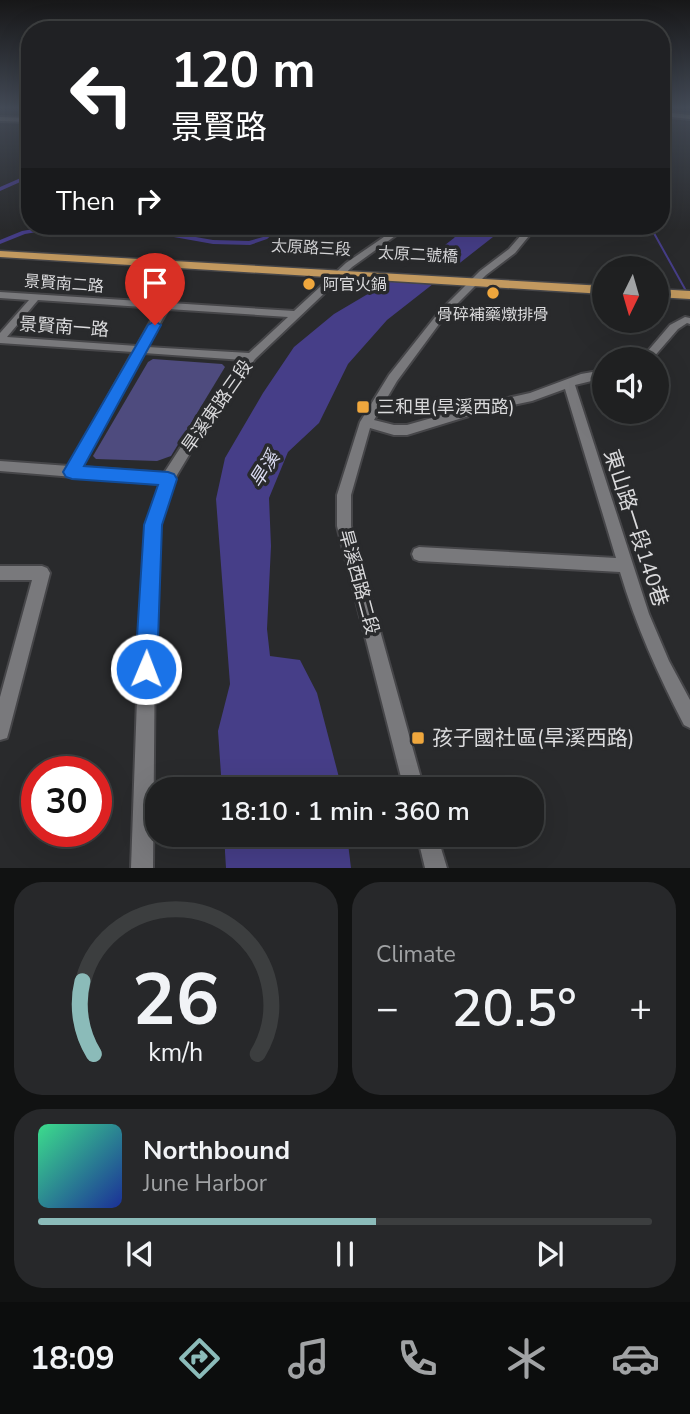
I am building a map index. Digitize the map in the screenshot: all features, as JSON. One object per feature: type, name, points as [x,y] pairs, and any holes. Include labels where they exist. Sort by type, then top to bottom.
[{"type":"main road","name":"太原路三段","points":[[2,249],[348,270]]},
{"type":"main road","name":"太原二號橋","points":[[348,270],[473,277]]},
{"type":"main road","points":[[473,277],[592,280]]},
{"type":"main road","points":[[473,277],[592,289]]},
{"type":"main road","points":[[669,284],[690,285]]},
{"type":"main road","points":[[669,294],[690,295]]},
{"type":"street","name":"旱溪東路三段","points":[[142,868],[147,643],[153,525],[168,479],[203,422],[251,357],[294,314],[393,235]]},
{"type":"street","name":"旱溪西路二段","points":[[411,777],[344,526],[344,495],[366,422],[425,334],[473,277],[512,251],[525,235]]},
{"type":"street","name":"景賢南二路","points":[[0,295],[294,314]]},
{"type":"street","points":[[0,339],[36,297]]},
{"type":"street","points":[[72,472],[165,305]]},
{"type":"street","points":[[656,347],[674,327],[685,320],[690,321]]},
{"type":"street","name":"景賢南一路","points":[[0,339],[251,357]]},
{"type":"street","points":[[366,422],[394,430],[407,430],[569,385],[592,376]]},
{"type":"street","name":"東山路一段140巷","points":[[569,385],[625,565],[663,667],[690,719]]},
{"type":"street","points":[[0,466],[168,479]]},
{"type":"street","points":[[419,554],[625,565]]},
{"type":"street","points":[[0,573],[42,573],[7,686],[0,732]]},
{"type":"street","points":[[430,847],[436,868]]},
{"type":"shaded area","points":[[153,359],[222,364],[225,367],[171,456],[157,461],[96,459],[93,456],[148,362]]},
{"type":"water","name":"旱溪","points":[[456,235],[496,235],[387,320],[348,364],[319,423],[288,452],[269,498],[271,546],[267,629],[270,656],[300,660],[317,693],[339,777],[221,777],[218,731],[230,684],[216,499],[225,458],[294,347],[334,314],[427,259]]},
{"type":"water","points":[[225,847],[348,847],[351,868],[226,868]]},
{"type":"pier","points":[[413,262],[461,265],[438,285],[381,281]]},
{"type":"waterway","points":[[0,189],[21,180]]},
{"type":"waterway","points":[[0,242],[21,233]]},
{"type":"waterway","points":[[174,235],[213,242],[250,243],[268,235]]},
{"type":"waterway","points":[[655,235],[690,298]]},
{"type":"place","name":"阿官火鍋","points":[[309,284]]},
{"type":"place","name":"骨碎補藥燉排骨","points":[[493,293]]},
{"type":"place","name":"三和里(旱溪西路)","points":[[363,407]]},
{"type":"place","name":"孩子國社區(旱溪西路)","points":[[418,738]]},
{"type":"route","points":[[146,669],[153,525],[168,479],[72,472],[155,325]]}]
